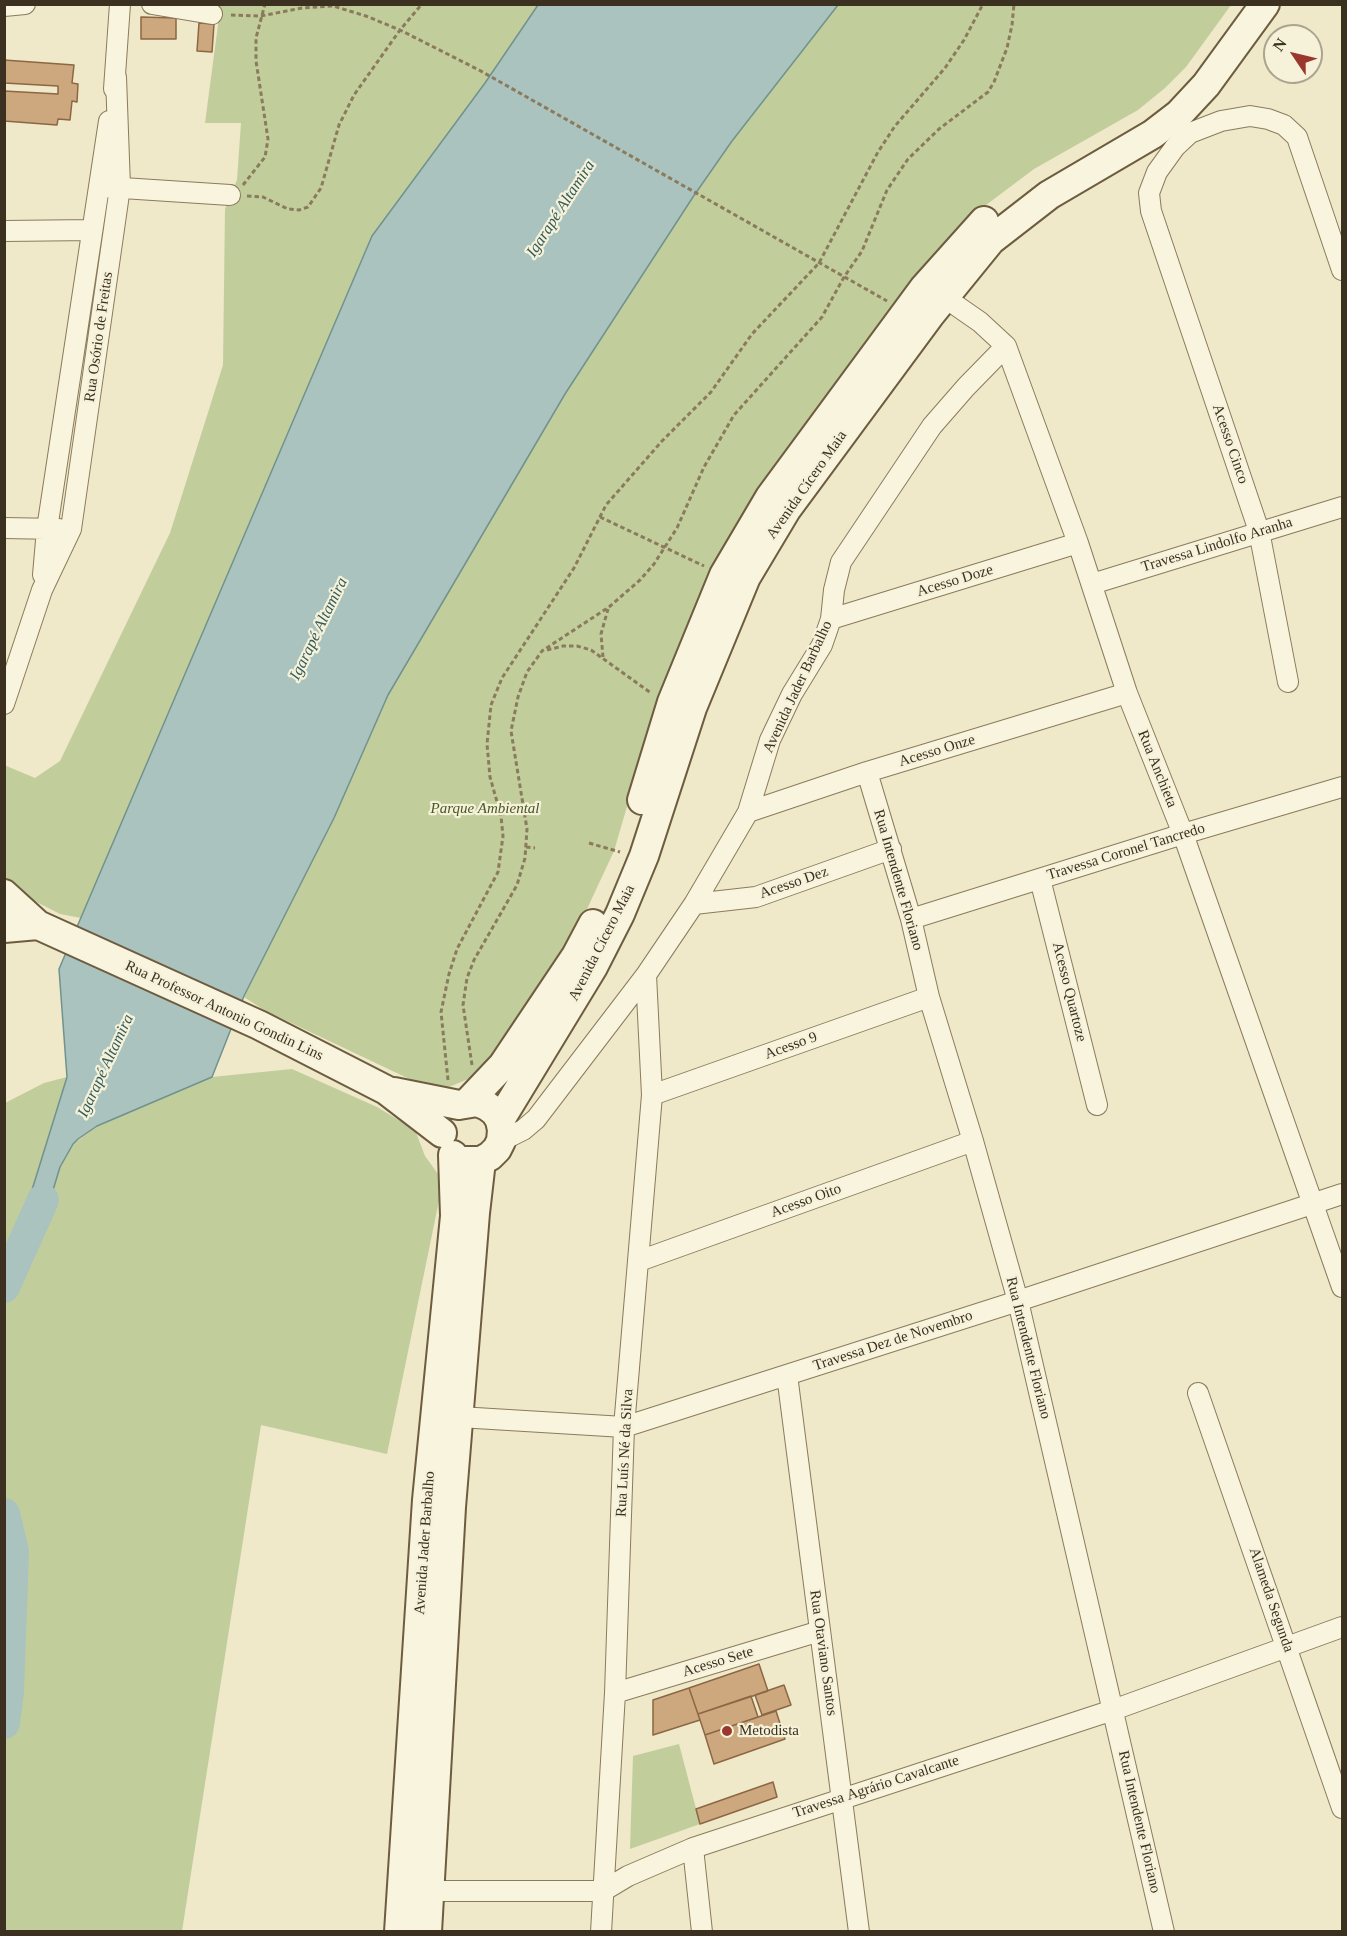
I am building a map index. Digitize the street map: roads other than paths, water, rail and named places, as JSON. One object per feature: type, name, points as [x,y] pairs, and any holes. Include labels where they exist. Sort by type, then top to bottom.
[{"type":"main road","name":"Avenida Cícero Maia","points":[[500,1130],[593,967],[620,914],[644,856],[692,708],[746,577],[786,510],[980,224],[1041,176],[1144,118],[1192,73],[1242,4]]},
{"type":"main road","name":"Avenida Cícero Maia","points":[[458,1098],[503,1065],[576,956],[602,908],[625,853],[672,702],[724,575],[770,497],[934,293],[991,240],[1041,201],[1153,134],[1184,123],[1206,84],[1265,4]]},
{"type":"main road","name":"Rua Professor Antonio Gondin Lins","points":[[4,894],[44,927],[259,1025],[386,1090],[447,1144]]},
{"type":"main road","points":[[4,928],[44,927]]},
{"type":"main road","points":[[386,1090],[458,1098],[487,1106],[495,1112],[500,1130],[490,1156],[481,1161],[461,1160],[447,1144],[446,1116],[458,1098]]},
{"type":"main road","name":"Avenida Jader Barbalho","points":[[399,1932],[415,1891],[450,1518],[447,1419],[455,1216],[447,1144]]},
{"type":"main road","name":"Avenida Jader Barbalho","points":[[447,1419],[481,1161]]},
{"type":"main road","name":"Avenida Jader Barbalho","points":[[415,1891],[427,1932]]},
{"type":"street","points":[[4,6],[26,4]]},
{"type":"street","name":"Rua Osório de Freitas","points":[[42,590],[47,529],[116,77],[120,4]]},
{"type":"street","points":[[152,4],[212,14]]},
{"type":"street","name":"Rua Osório de Freitas","points":[[4,704],[42,590],[71,529],[120,187],[116,77]]},
{"type":"street","points":[[1184,123],[1251,116],[1284,125],[1297,137],[1342,270]]},
{"type":"street","name":"Acesso Cinco","points":[[1184,123],[1175,147],[1157,172],[1149,193],[1151,211],[1259,531],[1288,682]]},
{"type":"street","points":[[100,186],[231,195]]},
{"type":"street","points":[[4,231],[92,230]]},
{"type":"street","name":"Rua Anchieta","points":[[934,293],[980,322],[1006,346],[1078,543],[1127,693],[1183,834],[1342,1287]]},
{"type":"street","name":"Avenida Jader Barbalho","points":[[500,1130],[523,1130],[536,1119],[646,975],[694,904],[748,812],[770,740],[792,694],[822,645],[831,619],[834,590],[841,562],[932,426],[1006,346]]},
{"type":"street","name":"Travessa Lindolfo Aranha","points":[[1092,584],[1342,507]]},
{"type":"street","points":[[4,528],[71,529]]},
{"type":"street","name":"Acesso Doze","points":[[831,619],[1078,543]]},
{"type":"street","name":"Acesso Onze","points":[[748,812],[867,772],[1127,693]]},
{"type":"street","name":"Rua Intendente Floriano","points":[[867,772],[911,919],[929,997],[1018,1300],[1164,1932]]},
{"type":"street","name":"Travessa Coronel Tancredo","points":[[911,919],[1342,787]]},
{"type":"street","name":"Acesso Dez","points":[[694,904],[756,897],[891,849]]},
{"type":"street","name":"Acesso Quartoze","points":[[1040,879],[1097,1106]]},
{"type":"street","name":"Rua Luís Né da Silva","points":[[601,1932],[615,1694],[624,1427],[652,1095],[646,975]]},
{"type":"street","name":"Acesso 9","points":[[652,1095],[929,997]]},
{"type":"street","name":"Acesso Oito","points":[[639,1261],[973,1141]]},
{"type":"street","name":"Travessa Dez de Novembro","points":[[447,1419],[624,1427],[1342,1194]]},
{"type":"street","name":"Rua Otaviano Santos","points":[[787,1375],[859,1932]]},
{"type":"street","name":"Alameda Segunda","points":[[1198,1393],[1342,1808]]},
{"type":"street","name":"Travessa Agrário Cavalcante","points":[[603,1891],[628,1876],[693,1848],[1113,1710],[1342,1627]]},
{"type":"street","name":"Acesso Sete","points":[[615,1694],[820,1631]]},
{"type":"street","points":[[693,1848],[702,1932]]},
{"type":"street","points":[[415,1891],[603,1891]]},
{"type":"water","points":[[538,5],[838,5],[732,141],[693,197],[565,394],[388,695],[334,818],[244,996],[212,1077],[97,1126],[78,1139],[60,1167],[44,1220],[26,1239],[27,1206],[67,1077],[59,969],[372,236],[485,83]]},
{"type":"waterway","name":"Igarapé Altamira","points":[[4,1287],[43,1200]]},
{"type":"waterway","name":"Igarapé Altamira","points":[[4,1514],[13,1552],[8,1692],[4,1723]]},
{"type":"place","name":"Metodista","points":[[727,1731]]},
{"type":"park label","name":"Parque Ambiental","points":[[485,809]]}]
